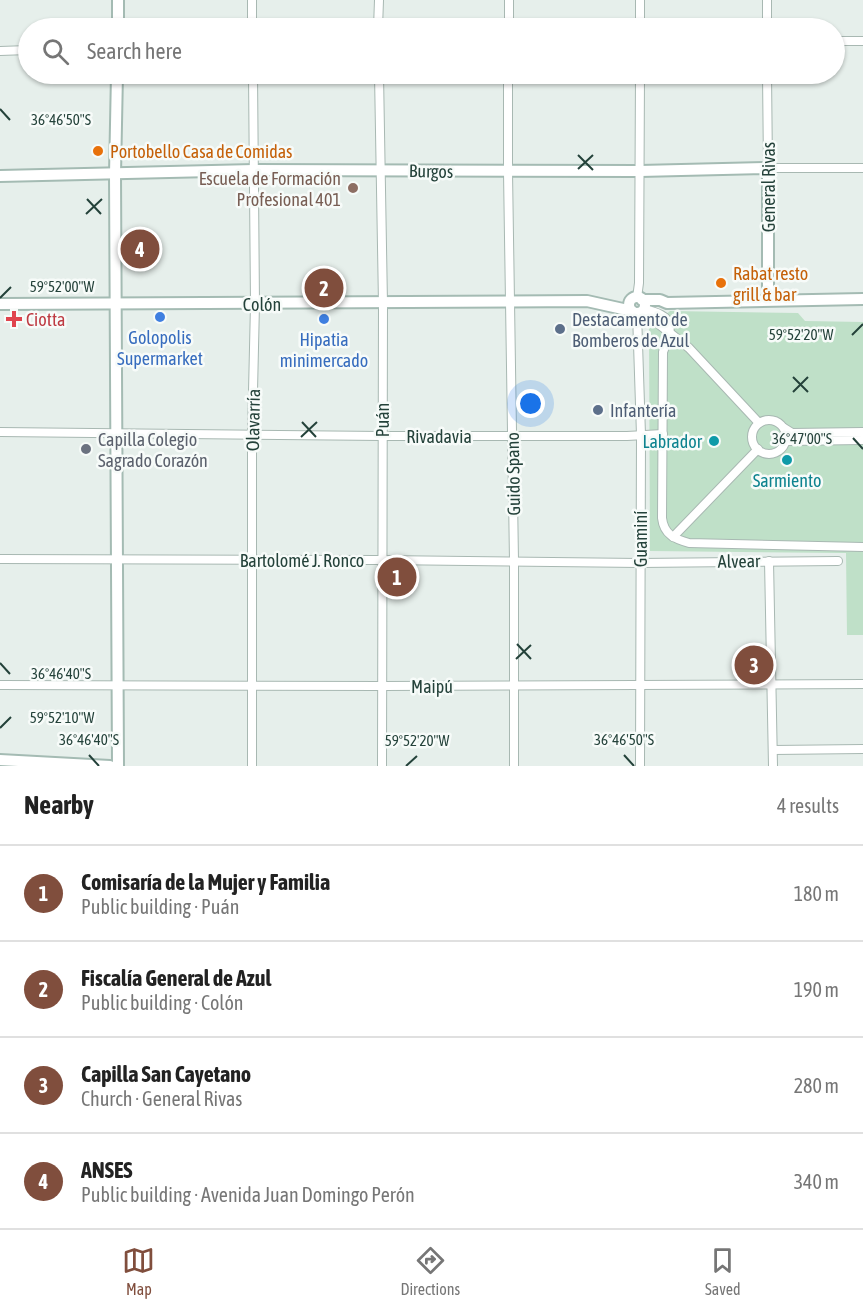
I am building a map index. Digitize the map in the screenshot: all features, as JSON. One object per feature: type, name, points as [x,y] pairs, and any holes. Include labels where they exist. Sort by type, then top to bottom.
[{"type":"main road","points":[[118,0],[118,18]]},
{"type":"main road","points":[[117,84],[118,766]]},
{"type":"main road","name":"Burgos","points":[[0,176],[255,170],[508,172],[768,168]]},
{"type":"main road","name":"General Rivas","points":[[768,168],[768,300]]},
{"type":"main road","points":[[745,303],[754,300],[863,299]]},
{"type":"main road","name":"Colón","points":[[0,304],[383,304],[587,301],[640,307]]},
{"type":"main road","points":[[640,307],[660,306],[667,303],[863,306]]},
{"type":"main road","points":[[0,760],[110,766]]},
{"type":"street","points":[[252,0],[252,18]]},
{"type":"street","points":[[378,18],[379,0]]},
{"type":"street","points":[[508,18],[509,0]]},
{"type":"street","points":[[640,0],[640,18]]},
{"type":"street","points":[[767,0],[767,18]]},
{"type":"street","points":[[845,41],[863,41]]},
{"type":"street","points":[[0,51],[18,50]]},
{"type":"street","name":"Olavarría","points":[[252,766],[252,435],[255,304],[253,84]]},
{"type":"street","name":"Puán","points":[[379,84],[383,304],[382,766]]},
{"type":"street","name":"Guido Spano","points":[[508,84],[514,561],[514,766]]},
{"type":"street","name":"Guaminí","points":[[640,84],[640,766]]},
{"type":"street","name":"General Rivas","points":[[767,84],[768,168]]},
{"type":"street","name":"Burgos","points":[[768,168],[863,168]]},
{"type":"street","points":[[640,307],[661,328],[689,348],[759,423]]},
{"type":"street","points":[[670,333],[663,352],[663,525],[673,537],[690,543],[863,547]]},
{"type":"street","points":[[784,428],[785,441],[776,452],[766,453],[758,449],[753,437],[754,429],[759,423],[770,420],[780,424],[792,433],[863,432]]},
{"type":"street","name":"Rivadavia","points":[[0,432],[382,436],[663,434]]},
{"type":"street","points":[[785,441],[863,441]]},
{"type":"street","points":[[673,537],[758,449]]},
{"type":"street","name":"Bartolomé J. Ronco","points":[[0,559],[640,563]]},
{"type":"street","points":[[769,561],[773,766]]},
{"type":"street","name":"Alvear","points":[[640,563],[838,561]]},
{"type":"street","name":"Maipú","points":[[0,685],[863,684]]},
{"type":"street","points":[[773,750],[863,749]]},
{"type":"green space","points":[[670,311],[798,313],[805,321],[863,322],[863,635],[847,635],[846,553],[650,551],[649,328]]},
{"type":"place","name":"Portobello Casa de Comidas","points":[[98,151]]},
{"type":"place","name":"Escuela de Formación Profesional 401","points":[[353,188]]},
{"type":"place","name":"ANSES","points":[[140,249]]},
{"type":"place","name":"Rabat resto grill & bar","points":[[721,283]]},
{"type":"place","name":"Fiscalía General de Azul","points":[[324,288]]},
{"type":"place","name":"Golopolis Supermarket","points":[[160,317]]},
{"type":"place","name":"Ciotta","points":[[14,319]]},
{"type":"place","name":"Hipatia minimercado","points":[[324,319]]},
{"type":"place","name":"Destacamento de Bomberos de Azul","points":[[560,329]]},
{"type":"place","name":"Infantería","points":[[598,410]]},
{"type":"place","name":"Labrador","points":[[714,441]]},
{"type":"place","name":"Capilla Colegio Sagrado Corazón","points":[[86,449]]},
{"type":"place","name":"Sarmiento","points":[[787,460]]},
{"type":"place","name":"Comisaría de la Mujer y Familia","points":[[397,577]]},
{"type":"place","name":"Capilla San Cayetano","points":[[754,665]]}]
